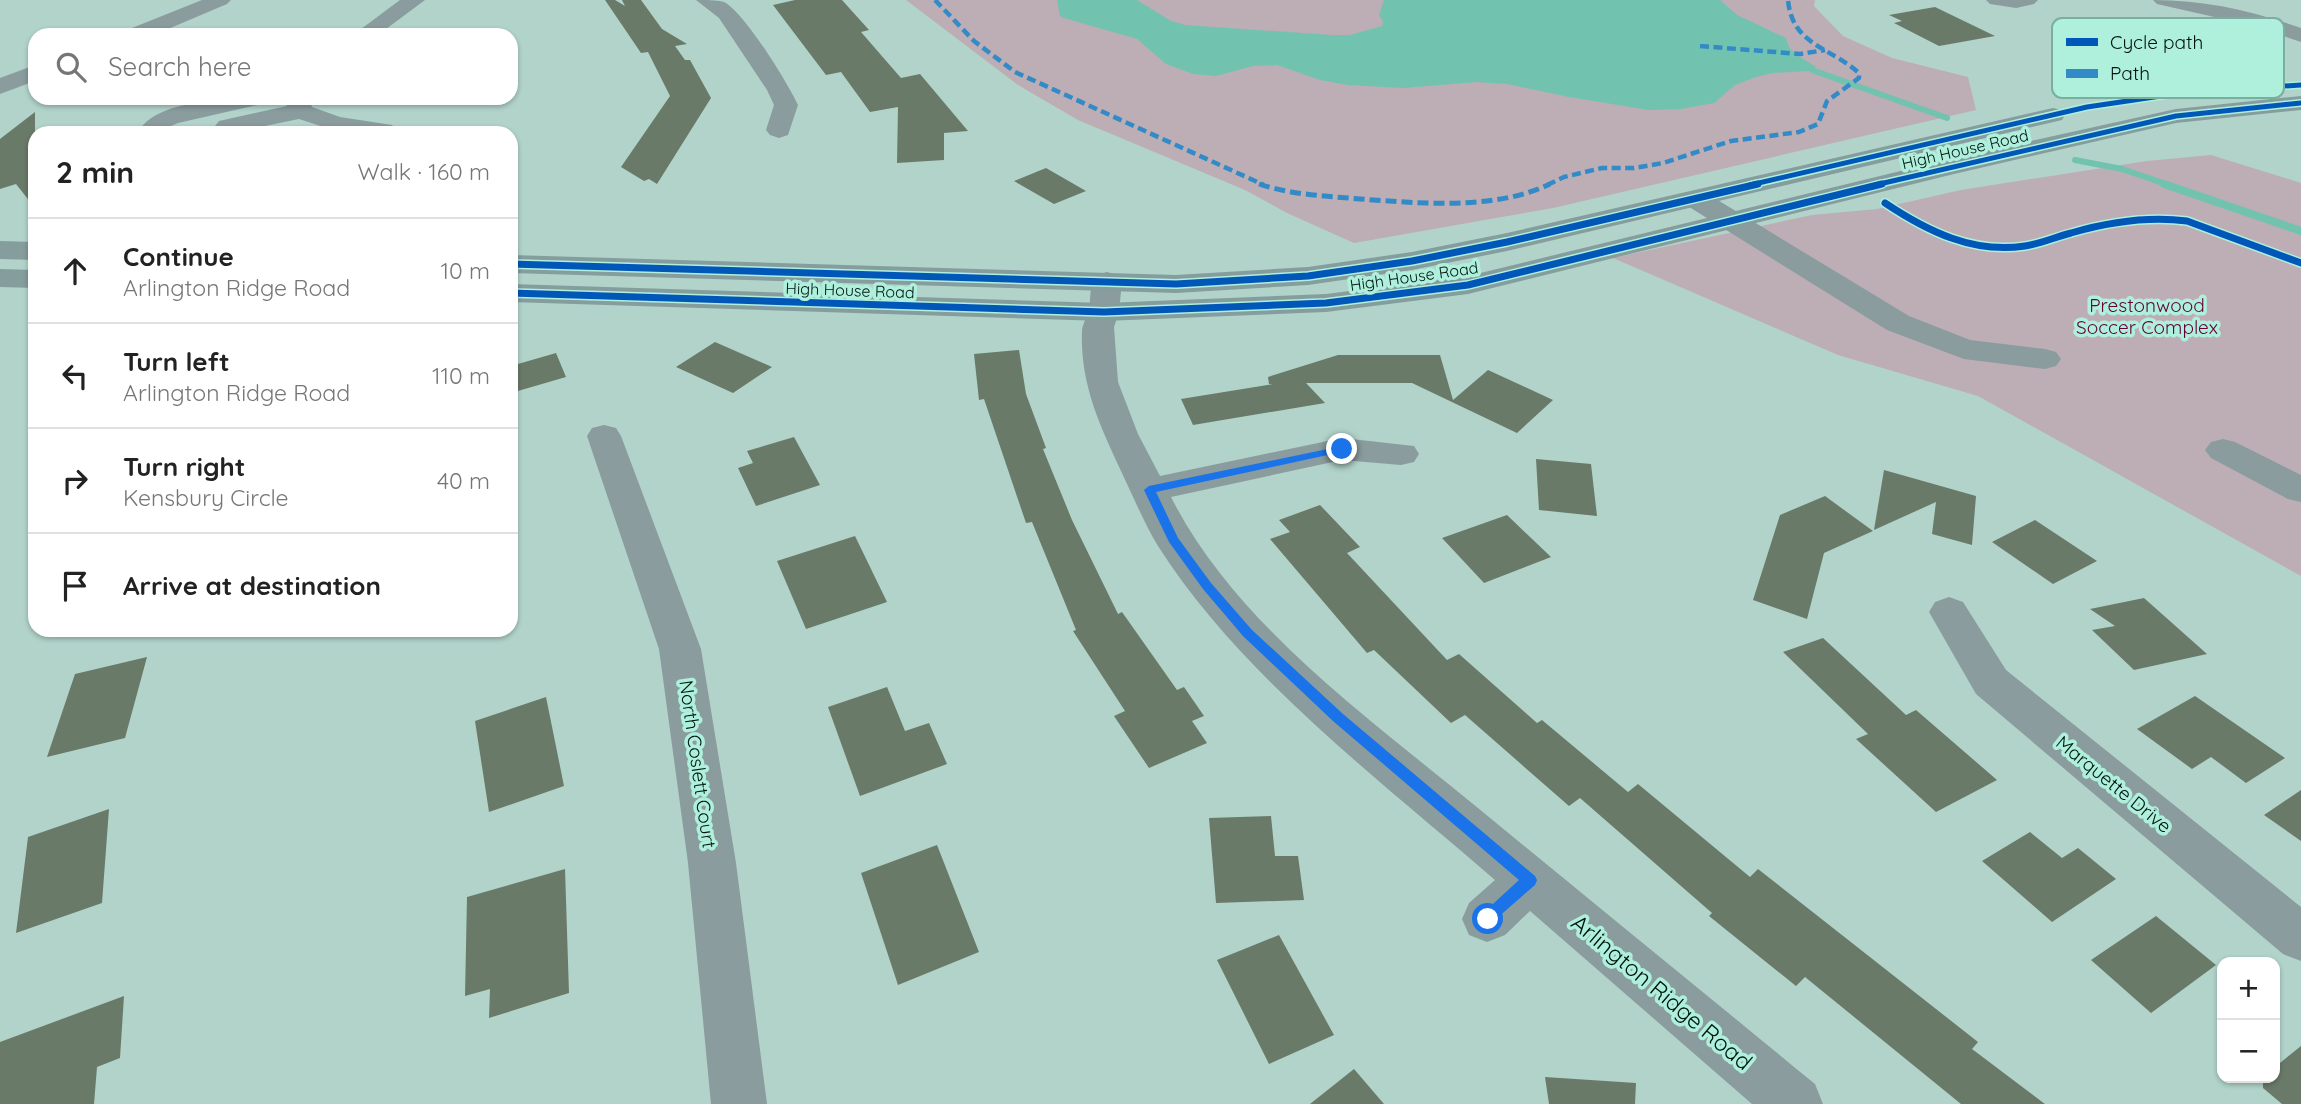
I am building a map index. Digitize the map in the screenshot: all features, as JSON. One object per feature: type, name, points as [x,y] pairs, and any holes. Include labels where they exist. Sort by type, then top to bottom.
[{"type":"main road","name":"High House Road","points":[[518,293],[1106,296],[1176,284],[1321,274],[1412,261],[1507,242],[2087,107],[2148,98]]},
{"type":"main road","name":"High House Road","points":[[518,264],[1106,296],[1326,303],[1468,285],[1954,166],[2138,124],[2227,109],[2301,103]]},
{"type":"main road","points":[[0,250],[28,251]]},
{"type":"main road","points":[[0,278],[28,279]]},
{"type":"street","points":[[152,28],[220,0]]},
{"type":"street","points":[[374,28],[414,0]]},
{"type":"street","points":[[707,0],[727,14],[779,90],[786,105],[779,130]]},
{"type":"street","points":[[1997,0],[2027,0]]},
{"type":"street","points":[[2164,0],[2246,18]]},
{"type":"street","points":[[2284,29],[2301,35]]},
{"type":"street","points":[[0,87],[28,75]]},
{"type":"street","points":[[155,126],[170,117],[225,105]]},
{"type":"street","points":[[217,126],[295,105]]},
{"type":"street","points":[[301,105],[336,124],[352,126]]},
{"type":"street","points":[[1696,199],[1898,323],[1964,349],[2045,359]]},
{"type":"street","name":"Arlington Ridge Road","points":[[1106,296],[1098,327],[1101,382],[1121,434],[1173,539],[1207,586],[1248,633],[1338,718],[1795,1104]]},
{"type":"street","name":"North Coslett Court","points":[[604,436],[680,649],[712,863],[740,1104]]},
{"type":"street","points":[[1149,490],[1342,449],[1401,454]]},
{"type":"street","points":[[2223,450],[2301,490]]},
{"type":"street","name":"Marquette Drive","points":[[1948,612],[1991,682],[2301,938]]},
{"type":"street","points":[[1488,919],[1530,880]]},
{"type":"green space","points":[[906,0],[1815,0],[1814,6],[1843,36],[1892,58],[1968,77],[1976,110],[1553,208],[1354,243],[1287,213],[1245,190],[1078,120],[1018,85]]},
{"type":"green space","name":"Prestonwood Soccer Complex","points":[[2211,155],[2301,183],[2301,576],[1978,396],[1838,355],[1613,258],[1812,215],[1877,209],[1961,190],[2147,161]]},
{"type":"shaded area","points":[[1057,0],[1137,0],[1171,21],[1185,25],[1350,35],[1382,26],[1379,15],[1384,0],[1720,0],[1737,15],[1786,38],[1794,52],[1816,67],[1808,71],[1772,73],[1756,77],[1735,85],[1714,103],[1681,109],[1649,110],[1507,84],[1477,82],[1403,88],[1348,85],[1320,80],[1277,65],[1253,66],[1216,76],[1193,74],[1166,64],[1137,39],[1060,16]]},
{"type":"building","points":[[605,0],[615,0],[625,6],[622,0],[641,0],[662,29],[687,44],[675,46],[685,60],[690,60],[711,98],[657,184],[649,179],[644,181],[621,167],[670,96],[648,52],[641,53]]},
{"type":"building","points":[[795,0],[842,0],[869,30],[861,32],[901,78],[920,74],[968,131],[944,133],[944,160],[897,163],[898,107],[870,112],[841,72],[826,75],[773,5]]},
{"type":"building","points":[[1935,7],[1995,36],[1939,46],[1894,23],[1902,21],[1889,15]]},
{"type":"building","points":[[35,112],[35,126],[28,126],[28,199],[16,184],[0,189],[0,139]]},
{"type":"building","points":[[1046,168],[1086,191],[1054,204],[1014,181]]},
{"type":"building","points":[[715,342],[772,367],[733,393],[676,367]]},
{"type":"building","points":[[1019,350],[1026,394],[1046,448],[1043,449],[1072,520],[1118,614],[1122,612],[1177,690],[1184,687],[1204,716],[1192,721],[1207,743],[1149,768],[1114,716],[1125,711],[1073,631],[1076,630],[1032,522],[1026,523],[984,399],[979,400],[974,354]]},
{"type":"building","points":[[556,353],[566,377],[518,391],[518,364]]},
{"type":"building","points":[[1338,355],[1440,355],[1453,400],[1488,370],[1553,400],[1517,433],[1412,383],[1306,383],[1325,403],[1193,425],[1181,399],[1273,384],[1269,384],[1268,377]]},
{"type":"building","points":[[794,437],[820,485],[756,506],[738,468],[753,463],[747,451]]},
{"type":"building","points":[[1536,459],[1591,464],[1597,516],[1539,510]]},
{"type":"building","points":[[1884,470],[1976,496],[1972,545],[1932,534],[1936,502],[1874,530]]},
{"type":"building","points":[[1825,496],[1873,531],[1824,553],[1807,619],[1753,600],[1780,515]]},
{"type":"building","points":[[1320,505],[1360,547],[1347,553],[1447,660],[1459,654],[1537,723],[1542,720],[1628,792],[1638,784],[1750,877],[1758,869],[1978,1042],[1972,1049],[2045,1104],[1961,1104],[1805,977],[1796,986],[1709,916],[1712,913],[1580,798],[1569,806],[1465,715],[1451,723],[1374,650],[1367,653],[1270,539],[1290,532],[1279,520]]},
{"type":"building","points":[[1507,515],[1551,557],[1484,583],[1442,538]]},
{"type":"building","points":[[2035,520],[2097,561],[2053,584],[1992,542]]},
{"type":"building","points":[[855,536],[887,602],[806,629],[777,561]]},
{"type":"building","points":[[2144,598],[2207,654],[2134,670],[2092,630],[2115,626],[2090,609]]},
{"type":"building","points":[[1823,638],[1906,715],[1916,710],[1997,780],[1936,812],[1856,739],[1868,734],[1783,652]]},
{"type":"building","points":[[147,657],[125,738],[47,757],[75,674]]},
{"type":"building","points":[[887,687],[905,731],[929,723],[947,764],[860,796],[828,707]]},
{"type":"building","points":[[2195,696],[2285,758],[2246,783],[2211,757],[2192,769],[2137,729]]},
{"type":"building","points":[[546,697],[564,786],[489,812],[475,721]]},
{"type":"building","points":[[2301,790],[2301,841],[2264,815]]},
{"type":"building","points":[[109,809],[102,903],[16,933],[28,837]]},
{"type":"building","points":[[1271,816],[1275,856],[1298,856],[1304,900],[1216,903],[1209,818]]},
{"type":"building","points":[[2030,832],[2062,858],[2078,848],[2116,879],[2052,922],[1982,861]]},
{"type":"building","points":[[937,845],[979,952],[898,985],[861,873]]},
{"type":"building","points":[[565,869],[569,993],[489,1018],[490,989],[465,996],[467,897]]},
{"type":"building","points":[[2156,916],[2216,965],[2151,1013],[2091,960]]},
{"type":"building","points":[[1279,935],[1334,1035],[1269,1064],[1217,960]]},
{"type":"building","points":[[124,996],[120,1058],[97,1067],[94,1104],[0,1104],[0,1042]]},
{"type":"building","points":[[2301,1046],[2301,1104],[2282,1104],[2263,1088],[2263,1083],[2280,1083],[2280,1063]]},
{"type":"building","points":[[1354,1069],[1384,1104],[1310,1104]]},
{"type":"building","points":[[1545,1077],[1636,1083],[1635,1104],[1549,1104]]},
{"type":"waterway","points":[[1812,70],[1947,118]]},
{"type":"waterway","points":[[2075,160],[2122,169],[2169,185]]},
{"type":"waterway","points":[[2164,184],[2301,231]]},
{"type":"marked path","points":[[935,0],[974,41],[1015,72],[1046,88],[1135,125],[1244,178],[1274,189],[1306,195],[1427,203],[1485,200],[1535,191],[1564,177],[1602,168],[1634,168],[1663,163],[1731,141],[1799,132],[1818,124],[1827,101],[1859,78],[1859,73],[1803,36],[1794,27],[1789,15],[1788,0]]},
{"type":"marked path","points":[[1700,46],[1800,54],[1825,50]]},
{"type":"cycle path","points":[[2284,86],[2301,85]]},
{"type":"cycle path","points":[[518,264],[1176,284],[1308,276],[1412,261],[1507,242],[2087,107],[2148,98]]},
{"type":"cycle path","points":[[518,293],[1104,312],[1326,303],[1468,285],[1954,166],[2176,116],[2301,103]]},
{"type":"cycle path","points":[[1885,203],[1932,231],[1983,247],[2024,246],[2107,224],[2171,219],[2187,221],[2301,263]]},
{"type":"route","points":[[1342,449],[1149,490],[1173,539],[1207,586],[1248,633],[1338,718],[1530,880],[1488,919]]}]
